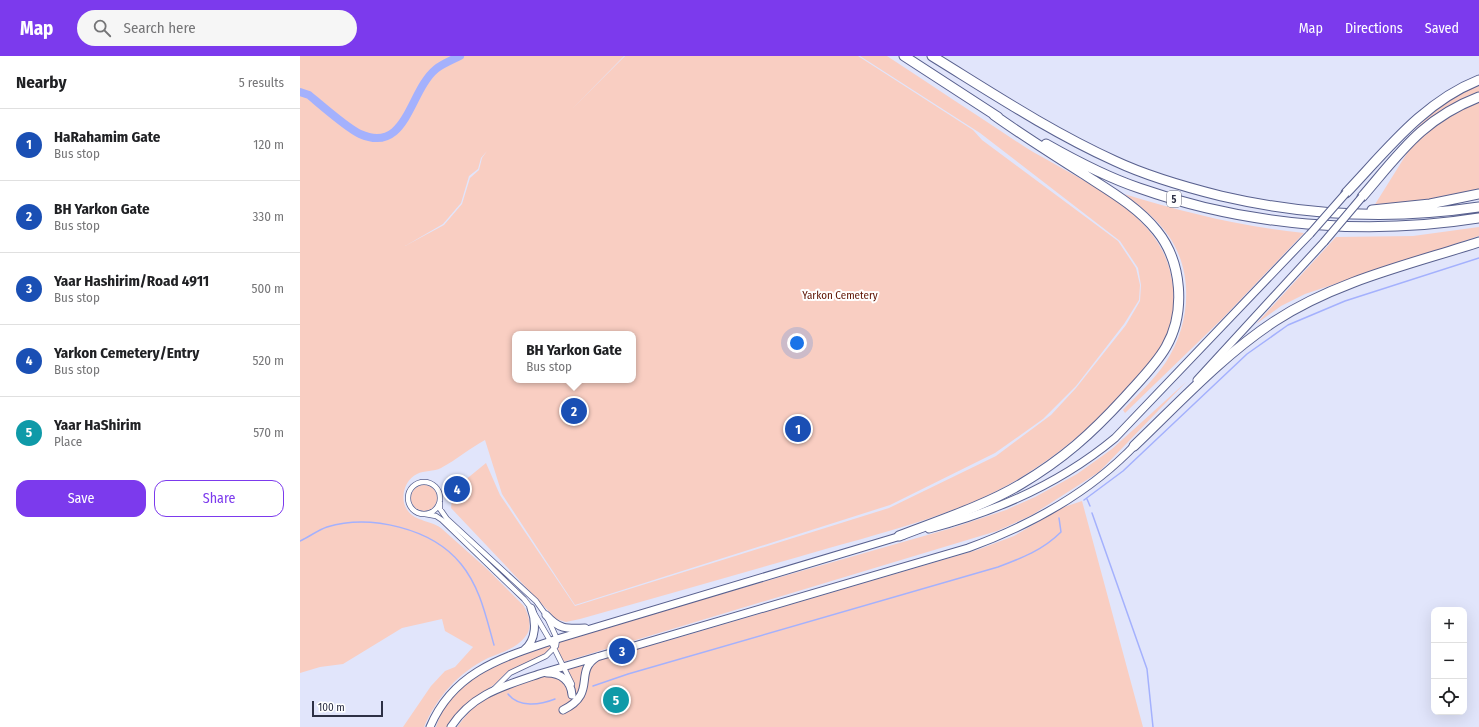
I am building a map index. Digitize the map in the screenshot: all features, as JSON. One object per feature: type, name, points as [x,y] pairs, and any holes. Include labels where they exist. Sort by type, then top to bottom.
[{"type":"highway","name":"5","points":[[904,56],[994,115],[1102,173],[1153,193],[1223,211],[1313,224],[1357,227],[1423,225],[1479,218]]},
{"type":"highway","name":"5","points":[[932,56],[1067,138],[1129,167],[1186,187],[1238,200],[1357,216],[1402,215],[1479,207]]},
{"type":"highway","points":[[1346,193],[1425,112],[1452,93],[1479,80]]},
{"type":"highway","points":[[1362,196],[1410,139],[1449,110],[1479,97]]},
{"type":"highway","points":[[900,536],[1012,489],[1051,465],[1078,445],[1100,424],[1156,361],[1167,345],[1177,316],[1179,292],[1173,260],[1162,238],[1151,224],[1127,203],[1026,138],[994,115]]},
{"type":"highway","points":[[1321,212],[1412,207],[1479,194]]},
{"type":"highway","points":[[1134,446],[1243,344],[1288,313],[1313,299],[1350,284],[1479,242]]},
{"type":"main road","points":[[430,727],[447,699],[470,676],[501,658],[554,640],[1000,507],[1053,481],[1092,456],[1115,438],[1310,234],[1346,193]]},
{"type":"main road","points":[[451,727],[470,704],[493,690],[604,653],[953,552],[994,538],[1034,520],[1072,497],[1102,475],[1134,446],[1324,242],[1362,196]]},
{"type":"main road","points":[[524,650],[530,644],[534,632],[532,608]]},
{"type":"main road","points":[[546,615],[553,623],[562,628],[601,626]]},
{"type":"main road","points":[[563,710],[580,697],[584,690],[587,666],[604,653]]},
{"type":"main road","points":[[539,674],[551,673],[562,676],[570,687],[572,695]]},
{"type":"street","points":[[554,640],[532,608],[506,580],[442,520],[436,516],[415,511],[409,503],[409,493],[413,486],[424,482],[434,485],[440,493],[440,509],[447,519],[536,601],[546,615],[554,640],[554,649],[571,681],[572,695],[563,710]]},
{"type":"street","points":[[425,514],[433,512],[440,502]]},
{"type":"street","points":[[493,690],[510,673],[542,659],[554,649]]},
{"type":"green space","name":"Yarkon Cemetery","points":[[300,56],[624,56],[572,109],[625,56],[858,56],[973,130],[982,140],[1118,241],[1136,268],[1140,285],[1139,300],[1124,324],[1076,386],[1043,419],[995,453],[890,505],[575,605],[502,494],[485,440],[441,468],[423,472],[413,477],[406,485],[404,491],[403,496],[405,506],[415,517],[441,528],[487,569],[523,605],[529,621],[529,629],[525,637],[513,647],[477,664],[458,679],[442,696],[424,727],[403,727],[431,686],[445,671],[455,667],[473,647],[445,631],[442,619],[402,628],[343,664],[320,667],[300,673]],"holes":[[[487,151],[482,158],[479,170],[470,178],[462,204],[444,225],[405,246],[443,224],[461,203],[469,176],[478,169],[481,158]]]},
{"type":"green space","points":[[860,56],[887,56],[1025,147],[1098,189],[1116,201],[1147,228],[1163,252],[1173,284],[1174,307],[1170,328],[1164,342],[1151,361],[1110,407],[1096,420],[1053,456],[999,490],[952,510],[902,527],[580,619],[566,622],[556,619],[451,508],[453,490],[486,463],[500,495],[575,606],[889,508],[996,456],[1051,415],[1076,388],[1126,325],[1140,301],[1141,285],[1138,268],[1120,241],[980,133]]},
{"type":"green space","points":[[1479,84],[1479,93],[1438,113],[1418,128],[1400,145],[1436,110],[1445,103]]},
{"type":"green space","points":[[1479,101],[1479,189],[1429,199],[1374,206],[1414,142],[1452,114]]},
{"type":"green space","points":[[1124,194],[1168,207],[1235,223],[1304,233],[1222,319],[1125,413],[1123,410],[1156,375],[1166,362],[1174,347],[1184,316],[1186,282],[1177,250],[1168,235],[1153,218]]},
{"type":"green space","points":[[1479,227],[1479,236],[1305,294],[1281,306],[1256,324],[1336,237],[1413,236]]},
{"type":"green space","points":[[1186,382],[1099,472],[1032,515],[997,531],[563,662],[557,649],[560,640],[952,528],[1006,510],[1035,497],[1077,474],[1112,449]]},
{"type":"green space","points":[[424,485],[433,489],[437,498],[433,507],[424,511],[415,507],[411,498],[415,489]]},
{"type":"green space","points":[[1082,501],[1143,727],[457,727],[468,713],[482,700],[505,689],[610,655],[660,643],[977,550],[1014,536],[1064,507]]},
{"type":"green space","points":[[549,644],[552,648],[540,658],[507,672],[495,684],[462,708],[447,727],[436,727],[444,710],[454,695],[467,683],[498,664]]},
{"type":"waterway","points":[[300,92],[309,95],[341,122],[360,134],[376,138],[388,136],[398,128],[406,118],[419,91],[427,79],[438,67],[460,56]]},
{"type":"waterway","points":[[1084,500],[1123,471],[1247,354],[1288,325],[1345,301],[1479,258]]},
{"type":"waterway","points":[[1087,499],[1090,506]]},
{"type":"waterway","points":[[1092,513],[1147,669],[1153,727]]},
{"type":"waterway","points":[[593,686],[628,674],[998,567],[1032,553],[1047,544],[1061,532],[1059,518]]},
{"type":"waterway","points":[[300,541],[327,527],[344,523],[362,522],[399,527],[434,541],[449,552],[468,573],[482,603],[494,645]]},
{"type":"waterway","points":[[508,694],[518,702],[530,704],[543,703],[555,699]]},
{"type":"place","name":"BH Yarkon Gate","points":[[574,411]]},
{"type":"place","name":"HaRahamim Gate","points":[[798,429]]},
{"type":"place","name":"Yarkon Cemetery/Entry","points":[[457,489]]},
{"type":"place","name":"Yaar Hashirim/Road 4911","points":[[622,651]]},
{"type":"place","name":"Yaar HaShirim","points":[[616,700]]}]
